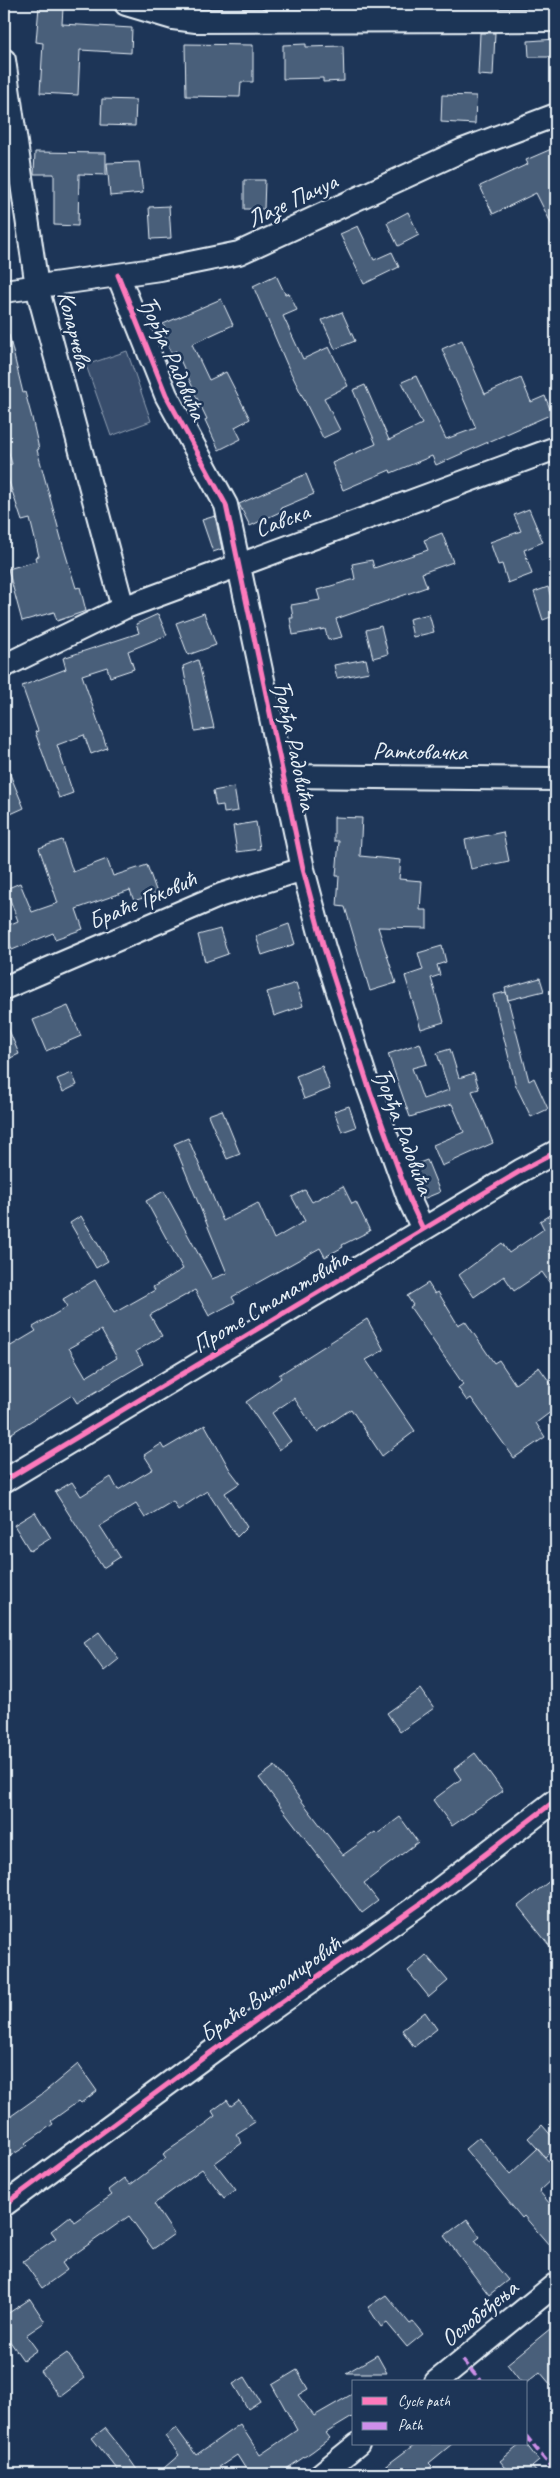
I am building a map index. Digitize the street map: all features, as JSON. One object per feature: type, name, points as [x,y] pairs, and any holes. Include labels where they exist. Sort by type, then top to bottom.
[{"type":"street","points":[[126,4],[173,18],[202,21],[556,20]]},
{"type":"street","name":"Коларчева","points":[[4,60],[37,287],[123,608]]},
{"type":"street","name":"Лазе Пачуа","points":[[4,291],[118,275],[239,253],[463,150],[556,115]]},
{"type":"street","name":"Ђорђа Радовића","points":[[118,275],[166,394],[226,505],[303,869],[324,948],[368,1085],[409,1199],[423,1229]]},
{"type":"street","name":"Савска","points":[[4,666],[123,608],[556,448]]},
{"type":"street","name":"Ратковачка","points":[[284,776],[556,778]]},
{"type":"street","name":"Браће Грковић","points":[[4,988],[221,895],[303,869]]},
{"type":"street","name":"Проте Стаматовића","points":[[4,1481],[423,1229],[556,1152]]},
{"type":"street","name":"Браће Витомировић","points":[[4,2204],[214,2050],[420,1904],[556,1800]]},
{"type":"street","name":"Ослобођења","points":[[438,2380],[556,2284]]},
{"type":"street","points":[[322,2474],[356,2446]]},
{"type":"shaded area","points":[[127,351],[151,421],[111,436],[86,365]]},
{"type":"building","points":[[39,6],[63,8],[62,24],[132,28],[131,53],[80,50],[78,95],[40,93],[43,43],[36,42]]},
{"type":"building","points":[[480,33],[495,33],[493,76],[478,75]]},
{"type":"building","points":[[556,39],[556,57],[529,57],[528,41]]},
{"type":"building","points":[[185,44],[253,45],[253,82],[241,82],[240,97],[186,96]]},
{"type":"building","points":[[306,44],[306,47],[343,46],[344,81],[323,82],[323,78],[283,79],[283,45]]},
{"type":"building","points":[[442,95],[476,96],[475,124],[441,122]]},
{"type":"building","points":[[102,99],[136,100],[135,126],[101,125]]},
{"type":"building","points":[[556,147],[556,233],[536,193],[493,214],[480,186],[528,164],[526,160]]},
{"type":"building","points":[[35,152],[106,153],[106,175],[79,174],[78,226],[54,225],[54,174],[34,174]]},
{"type":"building","points":[[139,162],[143,193],[110,196],[107,163]]},
{"type":"building","points":[[244,180],[265,180],[264,209],[244,209]]},
{"type":"building","points":[[169,206],[171,238],[151,239],[149,207]]},
{"type":"building","points":[[408,212],[419,235],[398,246],[387,223]]},
{"type":"building","points":[[358,226],[374,260],[392,252],[399,267],[364,284],[340,234]]},
{"type":"building","points":[[276,275],[285,294],[289,293],[297,310],[283,316],[303,359],[329,347],[348,386],[324,398],[340,430],[323,438],[288,367],[253,286]]},
{"type":"building","points":[[221,299],[233,325],[192,344],[209,380],[226,372],[250,419],[235,427],[241,439],[219,450],[176,351],[171,353],[161,329],[165,328],[163,324]]},
{"type":"building","points":[[342,312],[355,341],[335,349],[322,320]]},
{"type":"building","points":[[9,335],[23,393],[25,392],[32,418],[39,449],[37,450],[64,549],[76,588],[80,587],[86,611],[57,621],[54,612],[22,621],[8,569],[36,561],[35,557],[39,556],[30,519],[22,521],[4,467],[12,464],[4,436],[4,336]]},
{"type":"building","points":[[462,340],[485,394],[521,378],[531,402],[545,396],[552,414],[436,465],[432,456],[391,473],[390,470],[343,490],[332,463],[376,444],[353,390],[365,385],[389,440],[422,424],[402,382],[416,376],[446,439],[476,428],[442,349]]},
{"type":"building","points":[[306,474],[314,494],[281,508],[282,511],[250,526],[239,504]]},
{"type":"building","points":[[529,509],[543,542],[524,550],[532,574],[508,583],[502,564],[498,565],[490,542],[521,531],[514,515]]},
{"type":"building","points":[[215,516],[222,549],[213,552],[202,520]]},
{"type":"building","points":[[442,533],[453,562],[422,573],[427,587],[336,619],[342,637],[328,640],[325,629],[293,635],[290,618],[293,618],[291,605],[320,600],[317,590],[355,579],[352,564],[372,560],[374,568],[428,550],[424,540]]},
{"type":"building","points":[[548,587],[556,615],[543,620],[534,592]]},
{"type":"building","points":[[204,613],[216,645],[188,655],[176,623]]},
{"type":"building","points":[[158,614],[167,635],[128,651],[134,669],[110,677],[107,667],[82,675],[107,748],[91,754],[84,735],[57,745],[73,793],[59,798],[35,732],[38,731],[22,686],[66,669],[63,658],[139,633],[136,624]]},
{"type":"building","points":[[429,614],[434,632],[413,637],[409,619]]},
{"type":"building","points":[[381,626],[388,654],[373,658],[366,630]]},
{"type":"building","points":[[366,659],[369,672],[337,678],[334,665]]},
{"type":"building","points":[[198,660],[214,728],[195,731],[183,666]]},
{"type":"building","points":[[4,760],[24,808],[4,817]]},
{"type":"building","points":[[234,787],[238,811],[224,813],[223,805],[216,806],[213,791]]},
{"type":"building","points":[[334,817],[362,818],[360,856],[401,860],[399,879],[422,881],[420,910],[427,910],[427,928],[378,927],[396,983],[370,991],[345,907],[337,906],[339,876],[336,876],[339,841],[334,841]]},
{"type":"building","points":[[256,822],[260,849],[237,852],[233,826]]},
{"type":"building","points":[[503,832],[509,861],[471,869],[465,840]]},
{"type":"building","points":[[62,840],[73,872],[107,859],[113,876],[147,865],[157,893],[134,901],[130,890],[76,909],[83,929],[55,939],[53,933],[12,950],[4,927],[18,921],[6,889],[20,883],[32,912],[58,903],[39,848]]},
{"type":"building","points":[[289,924],[295,944],[262,955],[256,936]]},
{"type":"building","points":[[220,929],[228,954],[205,962],[198,935]]},
{"type":"building","points":[[442,946],[446,962],[437,965],[440,975],[431,978],[444,1022],[421,1029],[405,976],[423,970],[418,953]]},
{"type":"building","points":[[540,978],[544,991],[508,1000],[505,988]]},
{"type":"building","points":[[296,983],[303,1006],[274,1016],[267,992]]},
{"type":"building","points":[[506,992],[529,1081],[534,1078],[548,1109],[531,1117],[516,1086],[493,995]]},
{"type":"building","points":[[68,1006],[81,1036],[46,1051],[33,1020]]},
{"type":"building","points":[[4,1018],[19,1054],[4,1061]]},
{"type":"building","points":[[420,1043],[427,1064],[412,1068],[423,1099],[449,1090],[437,1053],[450,1049],[459,1078],[474,1073],[479,1089],[472,1091],[493,1143],[442,1166],[433,1145],[464,1132],[452,1104],[410,1117],[388,1054]]},
{"type":"building","points":[[322,1066],[330,1089],[304,1099],[296,1076]]},
{"type":"building","points":[[72,1073],[77,1085],[63,1092],[57,1079]]},
{"type":"building","points":[[349,1106],[356,1127],[342,1132],[334,1111]]},
{"type":"building","points":[[222,1110],[240,1154],[227,1159],[208,1115]]},
{"type":"building","points":[[188,1138],[223,1221],[258,1203],[274,1239],[305,1221],[292,1197],[305,1190],[312,1202],[343,1186],[352,1204],[356,1202],[370,1231],[342,1245],[343,1247],[325,1257],[320,1248],[232,1297],[235,1302],[209,1316],[195,1290],[150,1315],[162,1336],[136,1351],[143,1364],[77,1403],[72,1395],[4,1438],[4,1350],[36,1331],[33,1327],[67,1307],[63,1299],[95,1280],[114,1313],[155,1290],[153,1287],[183,1269],[146,1201],[164,1191],[212,1279],[227,1273],[174,1144]],"holes":[[[101,1330],[117,1358],[86,1377],[69,1348]]]},
{"type":"building","points":[[427,1160],[440,1192],[423,1199],[411,1166]]},
{"type":"building","points":[[556,1211],[556,1249],[555,1247],[548,1251],[556,1262],[556,1292],[542,1272],[514,1291],[504,1276],[474,1297],[459,1275],[502,1243],[509,1253],[544,1229],[540,1221]]},
{"type":"building","points":[[81,1216],[108,1261],[96,1268],[70,1223]]},
{"type":"building","points":[[428,1283],[435,1294],[438,1292],[458,1325],[465,1321],[494,1363],[499,1360],[515,1384],[539,1367],[556,1391],[556,1408],[536,1423],[545,1437],[514,1458],[471,1398],[467,1401],[458,1388],[463,1384],[410,1307],[413,1305],[407,1296]]},
{"type":"building","points":[[367,1319],[384,1350],[366,1360],[415,1431],[382,1456],[351,1409],[317,1432],[294,1398],[272,1413],[291,1441],[279,1450],[246,1402],[281,1378],[279,1375]]},
{"type":"building","points":[[205,1425],[230,1470],[240,1483],[225,1493],[247,1527],[237,1537],[207,1491],[178,1510],[173,1501],[145,1518],[136,1504],[100,1526],[120,1557],[103,1568],[55,1492],[72,1482],[81,1496],[111,1477],[118,1490],[153,1469],[144,1455],[161,1444],[164,1449]]},
{"type":"building","points":[[35,1512],[51,1538],[30,1551],[14,1525]]},
{"type":"building","points":[[99,1632],[119,1659],[104,1671],[84,1643]]},
{"type":"building","points":[[421,1689],[434,1708],[400,1732],[387,1713]]},
{"type":"building","points":[[475,1753],[503,1791],[452,1826],[433,1800],[461,1779],[454,1769]]},
{"type":"building","points":[[275,1766],[343,1855],[400,1817],[418,1842],[364,1883],[378,1901],[362,1913],[259,1778]]},
{"type":"building","points":[[556,1876],[556,1954],[518,1906]]},
{"type":"building","points":[[426,1955],[448,1981],[429,1997],[408,1971]]},
{"type":"building","points":[[425,2012],[437,2029],[414,2047],[402,2030]]},
{"type":"building","points":[[78,2064],[97,2091],[51,2121],[53,2124],[26,2143],[28,2145],[9,2157],[4,2149],[4,2121],[42,2094]]},
{"type":"building","points":[[227,2100],[231,2106],[239,2100],[255,2122],[236,2134],[242,2143],[215,2163],[236,2190],[224,2198],[202,2169],[154,2204],[174,2234],[153,2249],[129,2216],[62,2263],[67,2270],[42,2288],[23,2261],[56,2238],[51,2231],[70,2216],[74,2222],[112,2195],[108,2190],[124,2178],[130,2185],[166,2158],[163,2154],[207,2124],[215,2116],[212,2111]]},
{"type":"building","points":[[542,2125],[556,2141],[556,2147],[545,2157],[528,2138]]},
{"type":"building","points":[[479,2137],[510,2174],[537,2149],[556,2169],[556,2175],[539,2191],[556,2211],[556,2253],[524,2216],[522,2218],[465,2149]]},
{"type":"building","points":[[467,2219],[480,2237],[475,2241],[508,2280],[489,2295],[444,2236]]},
{"type":"building","points":[[386,2295],[410,2324],[413,2322],[423,2334],[407,2347],[387,2323],[381,2327],[368,2307]]},
{"type":"building","points":[[30,2299],[45,2322],[26,2335],[37,2350],[23,2360],[4,2333],[4,2316]]},
{"type":"building","points":[[556,2324],[556,2391],[540,2372],[528,2381],[519,2380],[507,2364]]},
{"type":"building","points":[[67,2353],[85,2378],[60,2397],[41,2371]]},
{"type":"building","points":[[377,2355],[387,2373],[346,2373]]},
{"type":"building","points":[[297,2370],[308,2389],[298,2395],[314,2416],[352,2394],[352,2417],[326,2433],[330,2438],[279,2474],[249,2474],[237,2455],[209,2474],[157,2474],[179,2455],[165,2436],[176,2428],[196,2455],[240,2424],[260,2455],[297,2430],[272,2385]]},
{"type":"building","points":[[245,2377],[260,2401],[248,2409],[233,2384]]},
{"type":"building","points":[[105,2428],[140,2474],[121,2474],[92,2438]]},
{"type":"building","points":[[412,2446],[450,2446],[429,2463],[432,2466],[422,2474],[375,2474]]},
{"type":"building","points":[[519,2446],[528,2446],[539,2461],[532,2467],[538,2474],[511,2474],[500,2461]]},
{"type":"marked path","points":[[135,4],[138,7]]},
{"type":"marked path","points":[[463,2360],[479,2380]]},
{"type":"marked path","points":[[528,2438],[556,2473]]},
{"type":"cycle path","points":[[118,275],[166,395],[226,505],[303,869],[324,948],[368,1085],[409,1199],[423,1229]]},
{"type":"cycle path","points":[[4,1481],[522,1170],[556,1152]]},
{"type":"cycle path","points":[[4,2205],[214,2050],[420,1904],[556,1800]]}]
